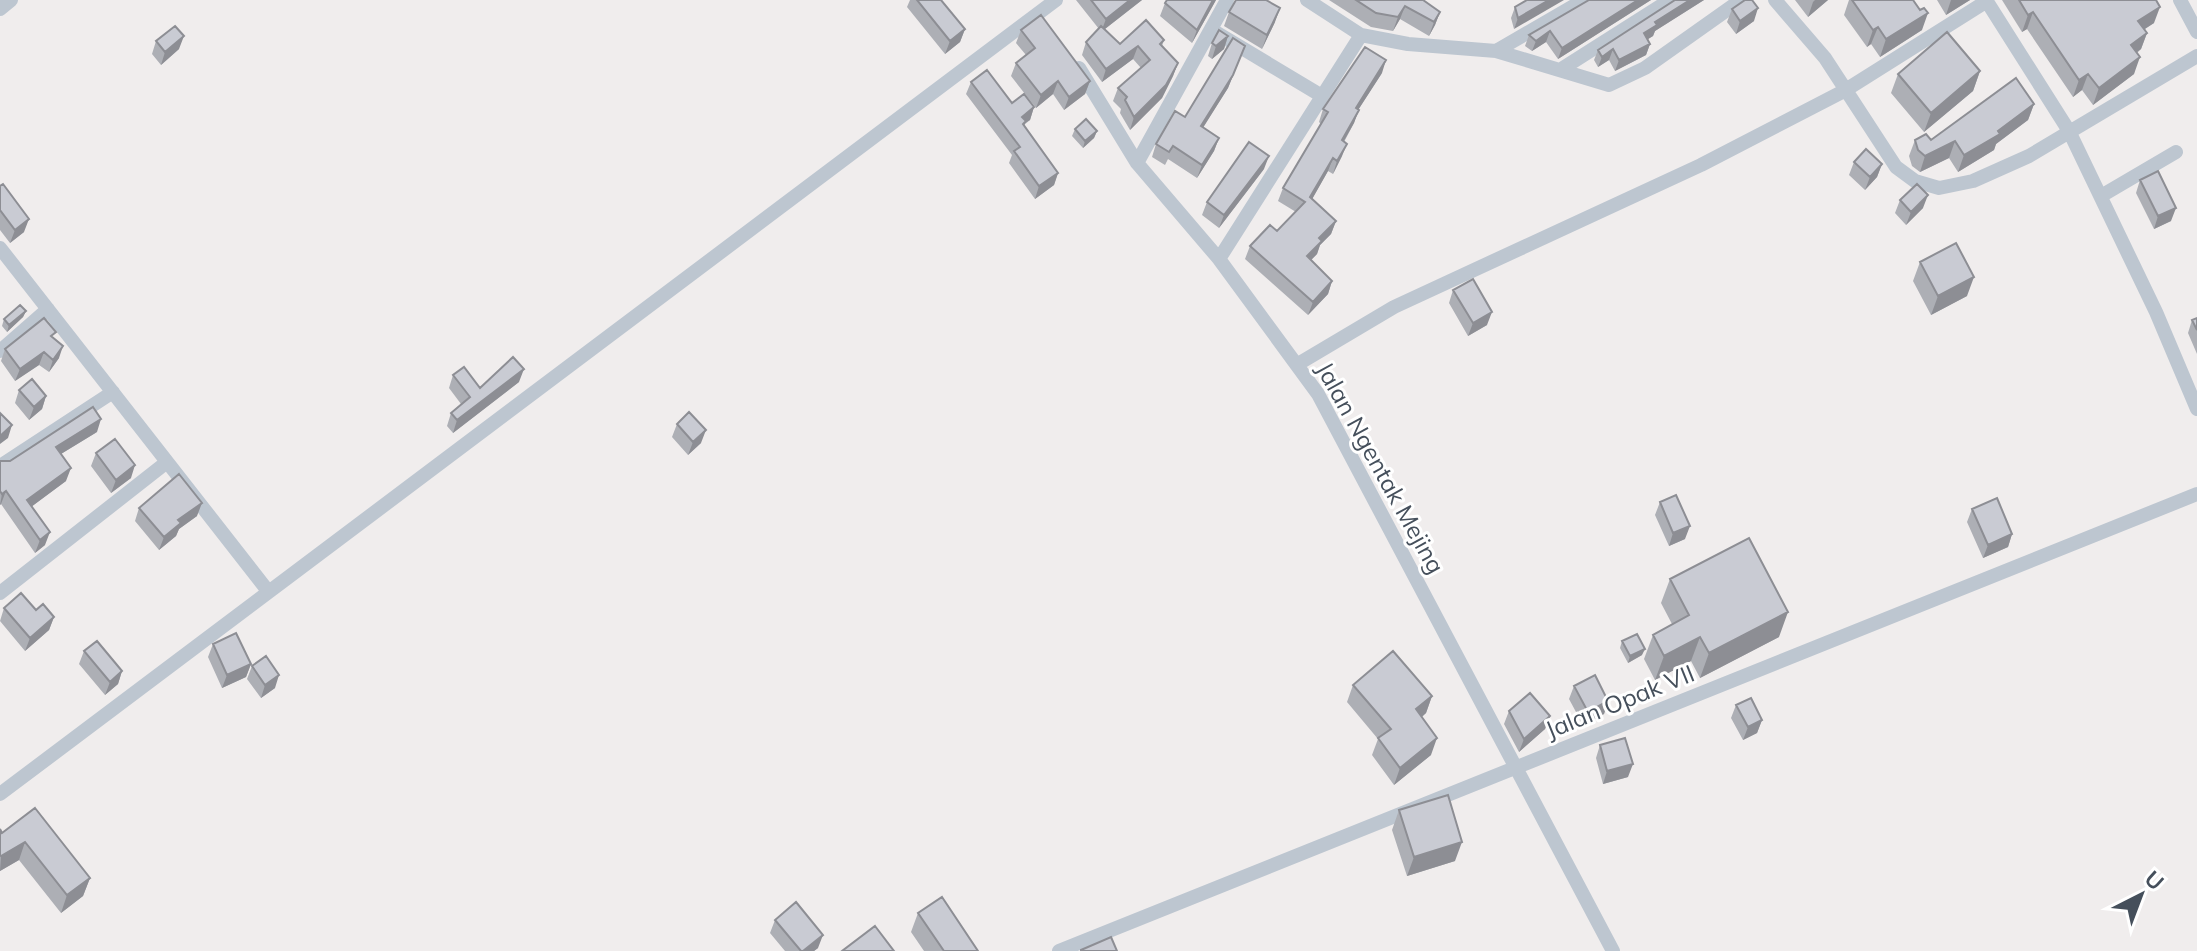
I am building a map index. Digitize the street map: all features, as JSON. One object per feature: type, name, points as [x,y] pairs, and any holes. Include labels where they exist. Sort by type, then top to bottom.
[{"type":"street","points":[[0,9],[11,0]]},
{"type":"street","points":[[1029,0],[1044,20]]},
{"type":"street","points":[[0,794],[268,591],[1044,20],[1056,0]]},
{"type":"street","points":[[1137,163],[1227,0]]},
{"type":"street","points":[[1307,0],[1361,35],[1408,44],[1496,51],[1609,85],[1628,78],[1741,0]]},
{"type":"street","points":[[1496,51],[1584,0]]},
{"type":"street","points":[[1560,70],[1670,0]]},
{"type":"street","points":[[1775,0],[1825,58],[1896,167],[1915,181],[1939,188],[1973,181],[2029,156],[2197,56]]},
{"type":"street","points":[[2180,0],[2197,32]]},
{"type":"street","points":[[1298,364],[1394,307],[1701,165],[1844,91],[1987,1],[2069,131],[2197,409]]},
{"type":"street","points":[[1212,30],[1322,96]]},
{"type":"street","points":[[1219,259],[1361,35]]},
{"type":"street","name":"Jalan Ngentak Mejing","points":[[1073,61],[1137,163],[1219,259],[1298,364],[1355,459],[1514,768],[1613,951]]},
{"type":"street","points":[[2101,196],[2176,152]]},
{"type":"street","points":[[0,248],[268,591]]},
{"type":"street","points":[[0,351],[48,309]]},
{"type":"street","points":[[0,466],[113,392]]},
{"type":"street","points":[[0,593],[167,462]]},
{"type":"street","name":"Jalan Opak VII","points":[[1059,951],[2197,494]]},
{"type":"building","points":[[917,0],[941,0],[965,29],[950,41]]},
{"type":"building","points":[[1091,0],[1130,0],[1106,19]]},
{"type":"building","points":[[1167,0],[1213,0],[1197,30],[1165,3]]},
{"type":"building","points":[[1236,0],[1266,0],[1280,8],[1267,35],[1229,12]]},
{"type":"building","points":[[1356,0],[1423,0],[1440,12],[1434,22],[1405,6],[1398,17],[1376,13]]},
{"type":"building","points":[[1527,0],[1549,0],[1518,18],[1515,7]]},
{"type":"building","points":[[1589,0],[1638,0],[1562,48],[1550,31],[1536,41],[1529,35]]},
{"type":"building","points":[[1675,0],[1690,0],[1655,22],[1657,25],[1644,33],[1650,44],[1619,60],[1613,49],[1602,57],[1598,50]]},
{"type":"building","points":[[1745,0],[1752,0],[1758,8],[1740,21],[1732,9]]},
{"type":"building","points":[[1852,0],[1913,0],[1920,10],[1924,8],[1928,13],[1886,39],[1878,27],[1873,30]]},
{"type":"building","points":[[2019,0],[2156,0],[2160,7],[2138,21],[2147,33],[2131,45],[2140,57],[2099,88],[2088,74],[2079,80],[2033,12],[2028,15]]},
{"type":"building","points":[[1041,15],[1090,81],[1069,97],[1058,81],[1041,95],[1016,63],[1035,48],[1021,30]]},
{"type":"building","points":[[1146,20],[1164,40],[1160,44],[1178,63],[1166,85],[1134,117],[1125,100],[1127,97],[1118,88],[1150,60],[1138,46],[1106,69],[1086,42],[1101,26],[1120,44]]},
{"type":"building","points":[[175,26],[184,36],[165,52],[156,41]]},
{"type":"building","points":[[1219,30],[1228,36],[1216,46],[1212,43]]},
{"type":"building","points":[[1947,32],[1980,71],[1931,113],[1898,74]]},
{"type":"building","points":[[1233,38],[1245,46],[1233,75],[1201,126],[1219,138],[1202,165],[1173,146],[1169,152],[1156,144],[1175,111],[1185,117]]},
{"type":"building","points":[[1365,47],[1386,60],[1356,108],[1359,110],[1342,140],[1347,144],[1337,161],[1333,158],[1310,197],[1336,221],[1307,256],[1332,281],[1313,302],[1250,246],[1270,225],[1277,231],[1305,202],[1283,188],[1328,112],[1323,109]]},
{"type":"building","points":[[987,70],[1012,103],[1024,94],[1034,107],[1022,117],[1026,121],[1023,124],[1058,173],[1039,186],[1014,151],[1020,147],[971,82]]},
{"type":"building","points":[[2016,78],[2034,104],[1998,131],[2000,134],[1964,155],[1955,141],[1925,156],[1918,150],[1915,140],[1926,134],[1931,140]]},
{"type":"building","points":[[1086,119],[1097,131],[1085,141],[1075,129]]},
{"type":"building","points":[[1249,142],[1269,156],[1224,215],[1207,202]]},
{"type":"building","points":[[1866,149],[1882,164],[1870,177],[1854,162]]},
{"type":"building","points":[[2158,171],[2176,208],[2158,216],[2140,180]]},
{"type":"building","points":[[3,184],[29,219],[15,230],[0,210],[0,186]]},
{"type":"building","points":[[1917,184],[1928,195],[1911,212],[1900,200]]},
{"type":"building","points":[[1956,243],[1974,277],[1938,296],[1920,262]]},
{"type":"building","points":[[1473,279],[1492,312],[1473,323],[1453,290]]},
{"type":"building","points":[[20,305],[26,311],[9,325],[4,319]]},
{"type":"building","points":[[44,318],[56,332],[51,336],[63,346],[53,360],[44,352],[20,369],[5,349]]},
{"type":"building","points":[[513,357],[524,369],[457,420],[451,413],[470,397],[453,375],[464,367],[480,388]]},
{"type":"building","points":[[32,379],[46,396],[34,407],[19,390]]},
{"type":"building","points":[[93,407],[101,419],[56,447],[71,468],[27,500],[50,532],[40,540],[6,491],[2,494],[0,491],[0,461],[10,461]]},
{"type":"building","points":[[689,412],[706,430],[693,442],[677,424]]},
{"type":"building","points":[[0,413],[12,425],[0,436]]},
{"type":"building","points":[[115,439],[135,465],[116,480],[96,453]]},
{"type":"building","points":[[179,474],[202,503],[178,520],[181,523],[164,537],[139,508]]},
{"type":"building","points":[[1676,495],[1690,526],[1673,533],[1660,502]]},
{"type":"building","points":[[1997,498],[2012,534],[1988,545],[1972,509]]},
{"type":"building","points":[[1749,538],[1788,612],[1709,653],[1700,637],[1664,656],[1653,635],[1689,615],[1670,579]]},
{"type":"building","points":[[21,593],[36,610],[43,604],[54,617],[30,638],[4,608]]},
{"type":"building","points":[[236,633],[251,664],[227,675],[213,644]]},
{"type":"building","points":[[1637,634],[1645,649],[1630,656],[1622,641]]},
{"type":"building","points":[[97,641],[122,671],[110,682],[84,651]]},
{"type":"building","points":[[1393,651],[1432,696],[1416,709],[1437,738],[1400,768],[1378,738],[1391,729],[1353,685]]},
{"type":"building","points":[[266,656],[279,675],[265,685],[252,666]]},
{"type":"building","points":[[1595,675],[1608,701],[1588,712],[1574,686]]},
{"type":"building","points":[[1530,693],[1550,716],[1524,739],[1509,711]]},
{"type":"building","points":[[1751,698],[1762,720],[1748,727],[1736,705]]},
{"type":"building","points":[[1625,738],[1633,764],[1607,771],[1600,745]]},
{"type":"building","points":[[1448,795],[1462,842],[1414,857],[1399,810]]},
{"type":"building","points":[[35,808],[90,878],[67,895],[25,842],[0,855],[0,829],[2,833]]},
{"type":"building","points":[[942,897],[978,951],[944,951],[918,913]]},
{"type":"building","points":[[796,902],[823,935],[803,951],[775,920]]},
{"type":"building","points":[[875,926],[894,951],[842,951]]},
{"type":"building","points":[[1111,937],[1117,951],[1081,951],[1081,950]]}]
